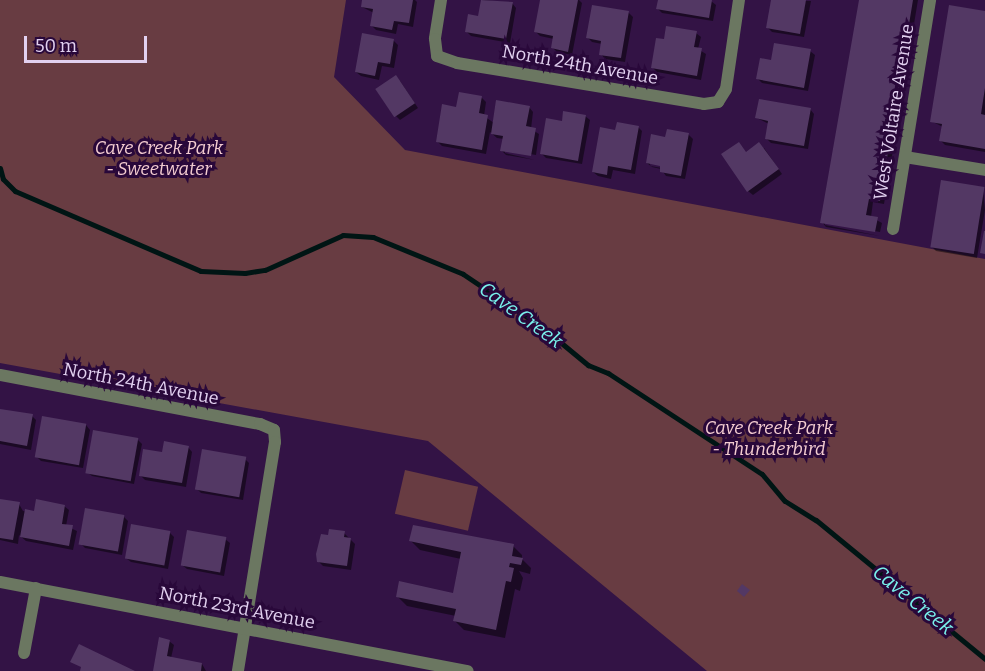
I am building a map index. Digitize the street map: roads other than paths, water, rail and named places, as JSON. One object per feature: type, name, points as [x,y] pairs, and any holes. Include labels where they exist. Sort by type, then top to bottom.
[{"type":"street","name":"North 24th Avenue","points":[[441,0],[435,39],[437,56],[457,63],[704,104],[718,102],[726,89],[739,0]]},
{"type":"street","name":"West Voltaire Avenue","points":[[893,229],[930,0]]},
{"type":"street","points":[[905,157],[985,170]]},
{"type":"street","name":"North 24th Avenue","points":[[0,375],[260,424],[274,429],[275,442],[246,628]]},
{"type":"street","name":"North 23rd Avenue","points":[[0,582],[246,628],[433,668],[468,671]]},
{"type":"street","points":[[24,653],[36,588]]},
{"type":"street","points":[[238,671],[246,628]]},
{"type":"waterway","name":"Cave Creek","points":[[0,168],[3,179],[15,191],[201,271],[245,273],[265,270],[343,235],[373,237],[463,274],[542,327],[588,365],[608,373],[762,474],[785,501],[816,520],[985,659]]},
{"type":"park label","name":"Cave Creek Park - Sweetwater","points":[[159,159]]},
{"type":"park label","name":"Cave Creek Park - Thunderbird","points":[[769,439]]}]
